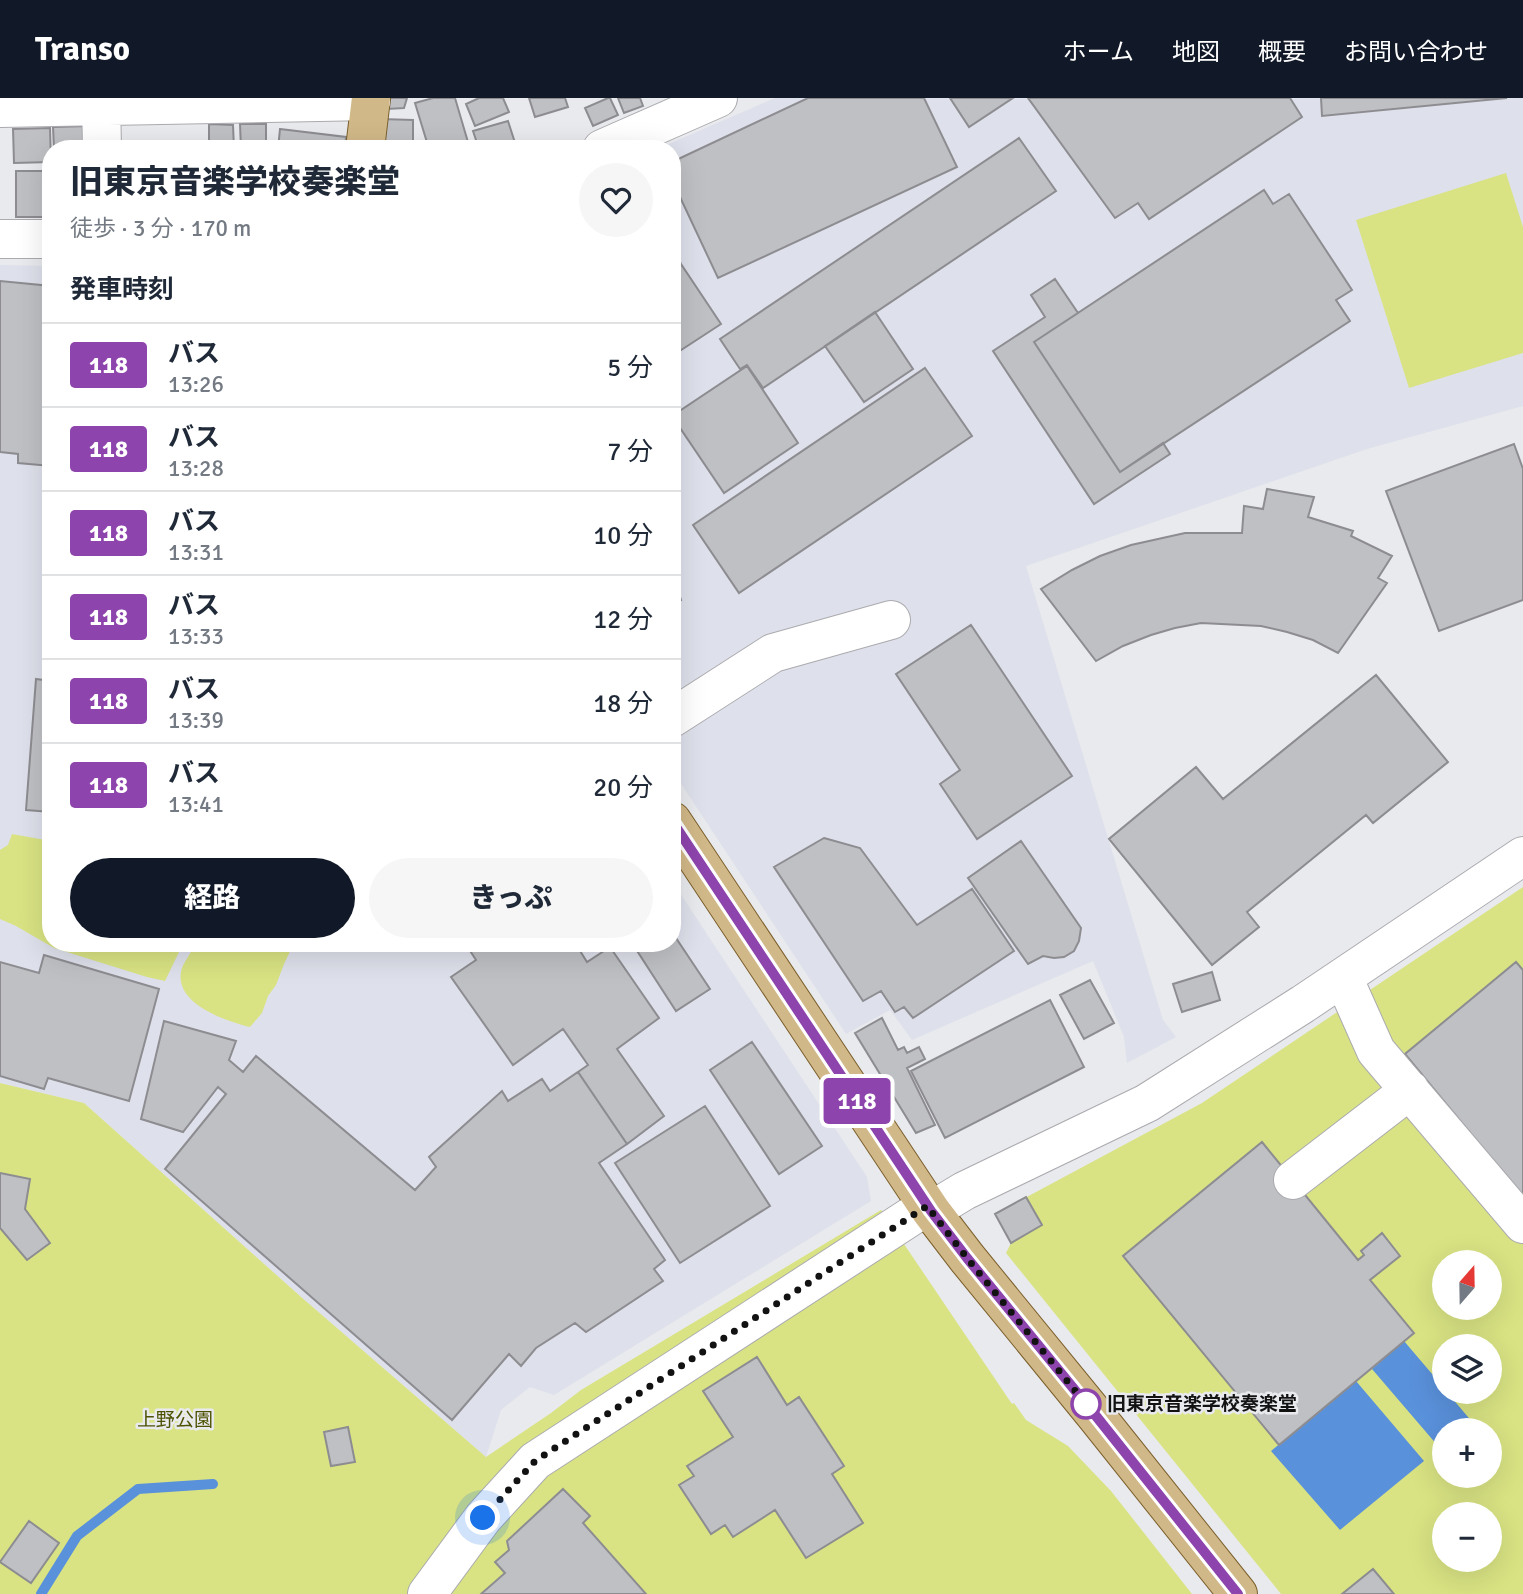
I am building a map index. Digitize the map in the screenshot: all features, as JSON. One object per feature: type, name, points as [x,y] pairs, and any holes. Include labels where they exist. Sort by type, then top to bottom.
[{"type":"main road","points":[[366,140],[371,99]]},
{"type":"main road","points":[[681,835],[929,1208],[1238,1594]]},
{"type":"street","points":[[622,140],[718,98]]},
{"type":"street","points":[[0,108],[101,102],[371,99]]},
{"type":"street","points":[[101,102],[102,140]]},
{"type":"street","points":[[0,239],[42,239]]},
{"type":"street","points":[[681,712],[773,653],[891,620]]},
{"type":"street","points":[[427,1594],[483,1518],[535,1461],[929,1208],[1147,1104],[1523,856]]},
{"type":"street","points":[[1343,977],[1376,1051],[1523,1224]]},
{"type":"street","points":[[1293,1180],[1410,1090]]},
{"type":"shaded area","points":[[775,98],[1523,98],[1523,406],[1367,449],[1026,566],[1163,1020],[1176,1037],[1127,1063],[1124,1037],[1093,961],[912,1040],[890,1010],[846,1034],[681,784],[681,140],[678,140]]},
{"type":"shaded area","points":[[0,265],[42,266],[42,952],[681,952],[681,895],[867,1177],[871,1201],[554,1395],[530,1387],[501,1410],[486,1457],[84,1103],[0,1083]]},
{"type":"green space","points":[[1506,173],[1523,227],[1523,353],[1409,388],[1356,220]]},
{"type":"green space","points":[[12,834],[42,839],[42,941],[0,919],[0,850],[8,845]]},
{"type":"green space","points":[[1523,887],[1523,1594],[1281,1594],[1006,1253],[1011,1243],[995,1214],[1202,1103]]},
{"type":"green space","points":[[67,952],[179,952],[165,981]]},
{"type":"green space","points":[[190,952],[290,952],[262,1013],[250,1027],[215,1015],[192,1000],[181,980],[182,968]]},
{"type":"green space","name":"上野公園","points":[[0,1083],[84,1103],[486,1457],[581,1390],[881,1210],[1012,1404],[1014,1403],[1026,1420],[1068,1446],[1111,1491],[1192,1594],[0,1594]]},
{"type":"water","points":[[1404,1341],[1432,1374],[1432,1404],[1457,1404],[1469,1418],[1432,1418],[1432,1439],[1372,1369]]},
{"type":"water","points":[[1356,1381],[1424,1461],[1340,1530],[1271,1451]]},
{"type":"building","points":[[387,98],[407,98],[404,108],[387,109]]},
{"type":"building","points":[[433,98],[455,98],[467,140],[426,140],[415,103]]},
{"type":"building","points":[[479,98],[503,98],[509,112],[475,126],[466,104]]},
{"type":"building","points":[[529,98],[565,98],[568,107],[535,117]]},
{"type":"building","points":[[608,98],[618,115],[593,126],[585,108]]},
{"type":"building","points":[[618,98],[640,98],[643,106],[624,113]]},
{"type":"building","points":[[808,98],[924,98],[957,167],[718,278],[681,199],[681,158]]},
{"type":"building","points":[[950,98],[1013,98],[969,127]]},
{"type":"building","points":[[1028,98],[1290,98],[1302,117],[1149,219],[1138,203],[1115,218]]},
{"type":"building","points":[[1321,98],[1507,98],[1322,116]]},
{"type":"building","points":[[380,119],[413,120],[413,140],[379,140]]},
{"type":"building","points":[[508,121],[514,140],[476,140],[473,131]]},
{"type":"building","points":[[209,124],[233,125],[234,140],[209,140]]},
{"type":"building","points":[[240,124],[266,124],[266,140],[241,140]]},
{"type":"building","points":[[87,126],[88,140],[54,140],[53,127]]},
{"type":"building","points":[[50,128],[50,140],[42,140],[42,162],[14,163],[13,129]]},
{"type":"building","points":[[280,129],[346,137],[346,140],[279,140]]},
{"type":"building","points":[[1019,138],[1056,191],[763,388],[747,365],[740,369],[720,339]]},
{"type":"building","points":[[16,171],[42,171],[42,217],[16,217]]},
{"type":"building","points":[[1264,190],[1273,204],[1289,194],[1352,290],[1336,300],[1350,321],[1120,472],[1034,342]]},
{"type":"building","points":[[681,264],[721,324],[681,350]]},
{"type":"building","points":[[1055,279],[1078,313],[1034,342],[1120,472],[1163,443],[1170,454],[1094,504],[993,351],[1045,317],[1031,295]]},
{"type":"building","points":[[0,281],[42,285],[42,465],[18,463],[18,454],[0,452]]},
{"type":"building","points":[[875,312],[913,369],[864,402],[825,346]]},
{"type":"building","points":[[747,366],[798,443],[724,493],[681,429],[681,410]]},
{"type":"building","points":[[925,368],[972,436],[739,593],[693,525]]},
{"type":"building","points":[[1514,444],[1523,469],[1523,600],[1439,631],[1386,491]]},
{"type":"building","points":[[1267,489],[1314,497],[1308,517],[1353,531],[1351,536],[1392,556],[1378,578],[1387,583],[1338,653],[1313,640],[1261,626],[1201,623],[1151,635],[1096,661],[1041,589],[1100,556],[1131,545],[1185,533],[1242,533],[1244,506],[1263,509]]},
{"type":"building","points":[[971,625],[1072,776],[977,839],[940,784],[960,770],[896,674]]},
{"type":"building","points":[[1376,675],[1448,762],[1373,823],[1366,815],[1247,912],[1259,927],[1212,965],[1109,839],[1196,767],[1223,799]]},
{"type":"building","points":[[36,679],[42,680],[42,811],[26,810]]},
{"type":"building","points":[[824,838],[860,848],[917,925],[972,889],[1014,951],[913,1018],[904,1007],[895,1012],[881,991],[863,1001],[774,867]]},
{"type":"building","points":[[1021,841],[1081,928],[1074,951],[1064,957],[1043,956],[1028,964],[968,878]]},
{"type":"building","points":[[681,946],[710,989],[676,1011],[638,952],[681,952]]},
{"type":"building","points":[[471,952],[581,952],[587,962],[602,952],[613,952],[659,1018],[617,1049],[664,1116],[627,1144],[578,1072],[588,1065],[563,1029],[513,1065],[451,977],[476,960]]},
{"type":"building","points":[[44,955],[159,989],[129,1101],[48,1078],[44,1089],[0,1076],[0,962],[39,973]]},
{"type":"building","points":[[1516,962],[1523,970],[1523,1197],[1405,1054]]},
{"type":"building","points":[[1212,972],[1220,1000],[1182,1012],[1173,984]]},
{"type":"building","points":[[1090,980],[1114,1023],[1084,1039],[1060,995]]},
{"type":"building","points":[[1050,1000],[1084,1067],[945,1138],[911,1071]]},
{"type":"building","points":[[882,1018],[898,1050],[904,1047],[907,1053],[919,1047],[925,1059],[907,1068],[935,1125],[916,1133],[855,1033]]},
{"type":"building","points":[[164,1021],[236,1041],[229,1060],[243,1072],[256,1056],[415,1190],[436,1167],[429,1157],[502,1091],[508,1101],[542,1079],[550,1091],[578,1072],[627,1144],[599,1163],[665,1260],[654,1269],[663,1281],[586,1332],[575,1323],[536,1348],[521,1366],[509,1354],[452,1420],[165,1169],[226,1094],[218,1087],[183,1132],[141,1119]]},
{"type":"building","points":[[752,1042],[822,1146],[779,1174],[710,1070]]},
{"type":"building","points":[[705,1106],[770,1206],[680,1263],[615,1163]]},
{"type":"building","points":[[1262,1142],[1358,1260],[1364,1255],[1361,1251],[1382,1233],[1400,1256],[1370,1280],[1414,1333],[1279,1445],[1123,1256]]},
{"type":"building","points":[[0,1173],[30,1179],[25,1209],[50,1243],[27,1260],[0,1228]]},
{"type":"building","points":[[1026,1197],[1042,1225],[1011,1243],[995,1214]]},
{"type":"building","points":[[757,1357],[787,1405],[799,1397],[844,1466],[832,1474],[863,1523],[806,1558],[775,1510],[733,1537],[725,1525],[711,1534],[679,1485],[694,1476],[687,1466],[733,1437],[703,1391]]},
{"type":"building","points":[[348,1427],[355,1462],[331,1466],[324,1432]]},
{"type":"building","points":[[563,1489],[590,1516],[583,1523],[646,1594],[481,1594],[505,1573],[495,1562],[509,1550],[507,1541]]},
{"type":"building","points":[[29,1521],[59,1543],[31,1583],[0,1562]]},
{"type":"building","points":[[1373,1569],[1394,1594],[1342,1594]]},
{"type":"waterway","points":[[41,1594],[77,1536],[138,1489],[213,1484]]},
{"type":"bus line","name":"118","points":[[681,834],[931,1211],[1238,1594]]},
{"type":"place","name":"旧東京音楽学校奏楽堂","points":[[1086,1404]]},
{"type":"route","points":[[483,1518],[535,1461],[927,1206],[1086,1404]]}]
